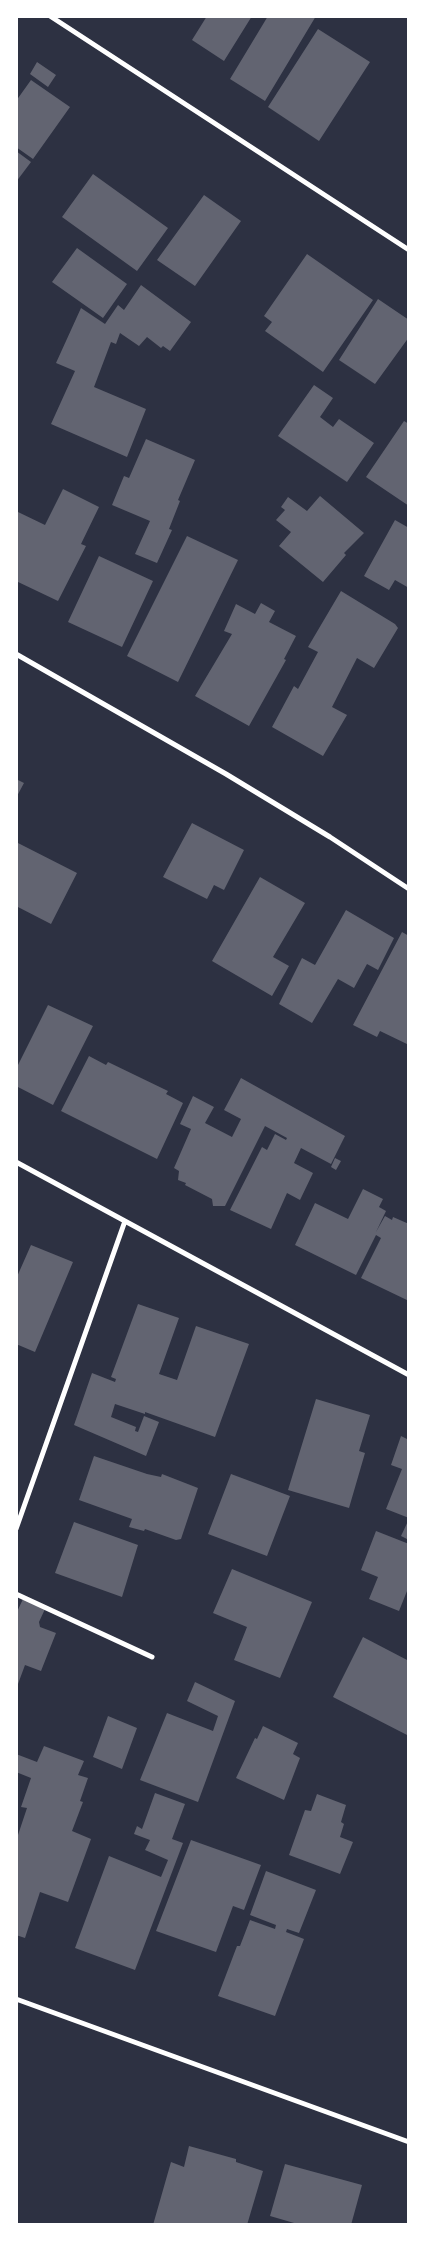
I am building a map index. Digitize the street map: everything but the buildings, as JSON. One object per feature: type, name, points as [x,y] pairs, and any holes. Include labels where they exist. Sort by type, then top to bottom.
[{"type":"street","points":[[50,16],[409,250]]},
{"type":"street","points":[[16,654],[330,836],[409,888]]},
{"type":"street","points":[[16,1162],[409,1375]]},
{"type":"street","points":[[16,1529],[125,1221]]},
{"type":"street","points":[[16,1594],[152,1657]]},
{"type":"street","points":[[16,1999],[409,2142]]}]
